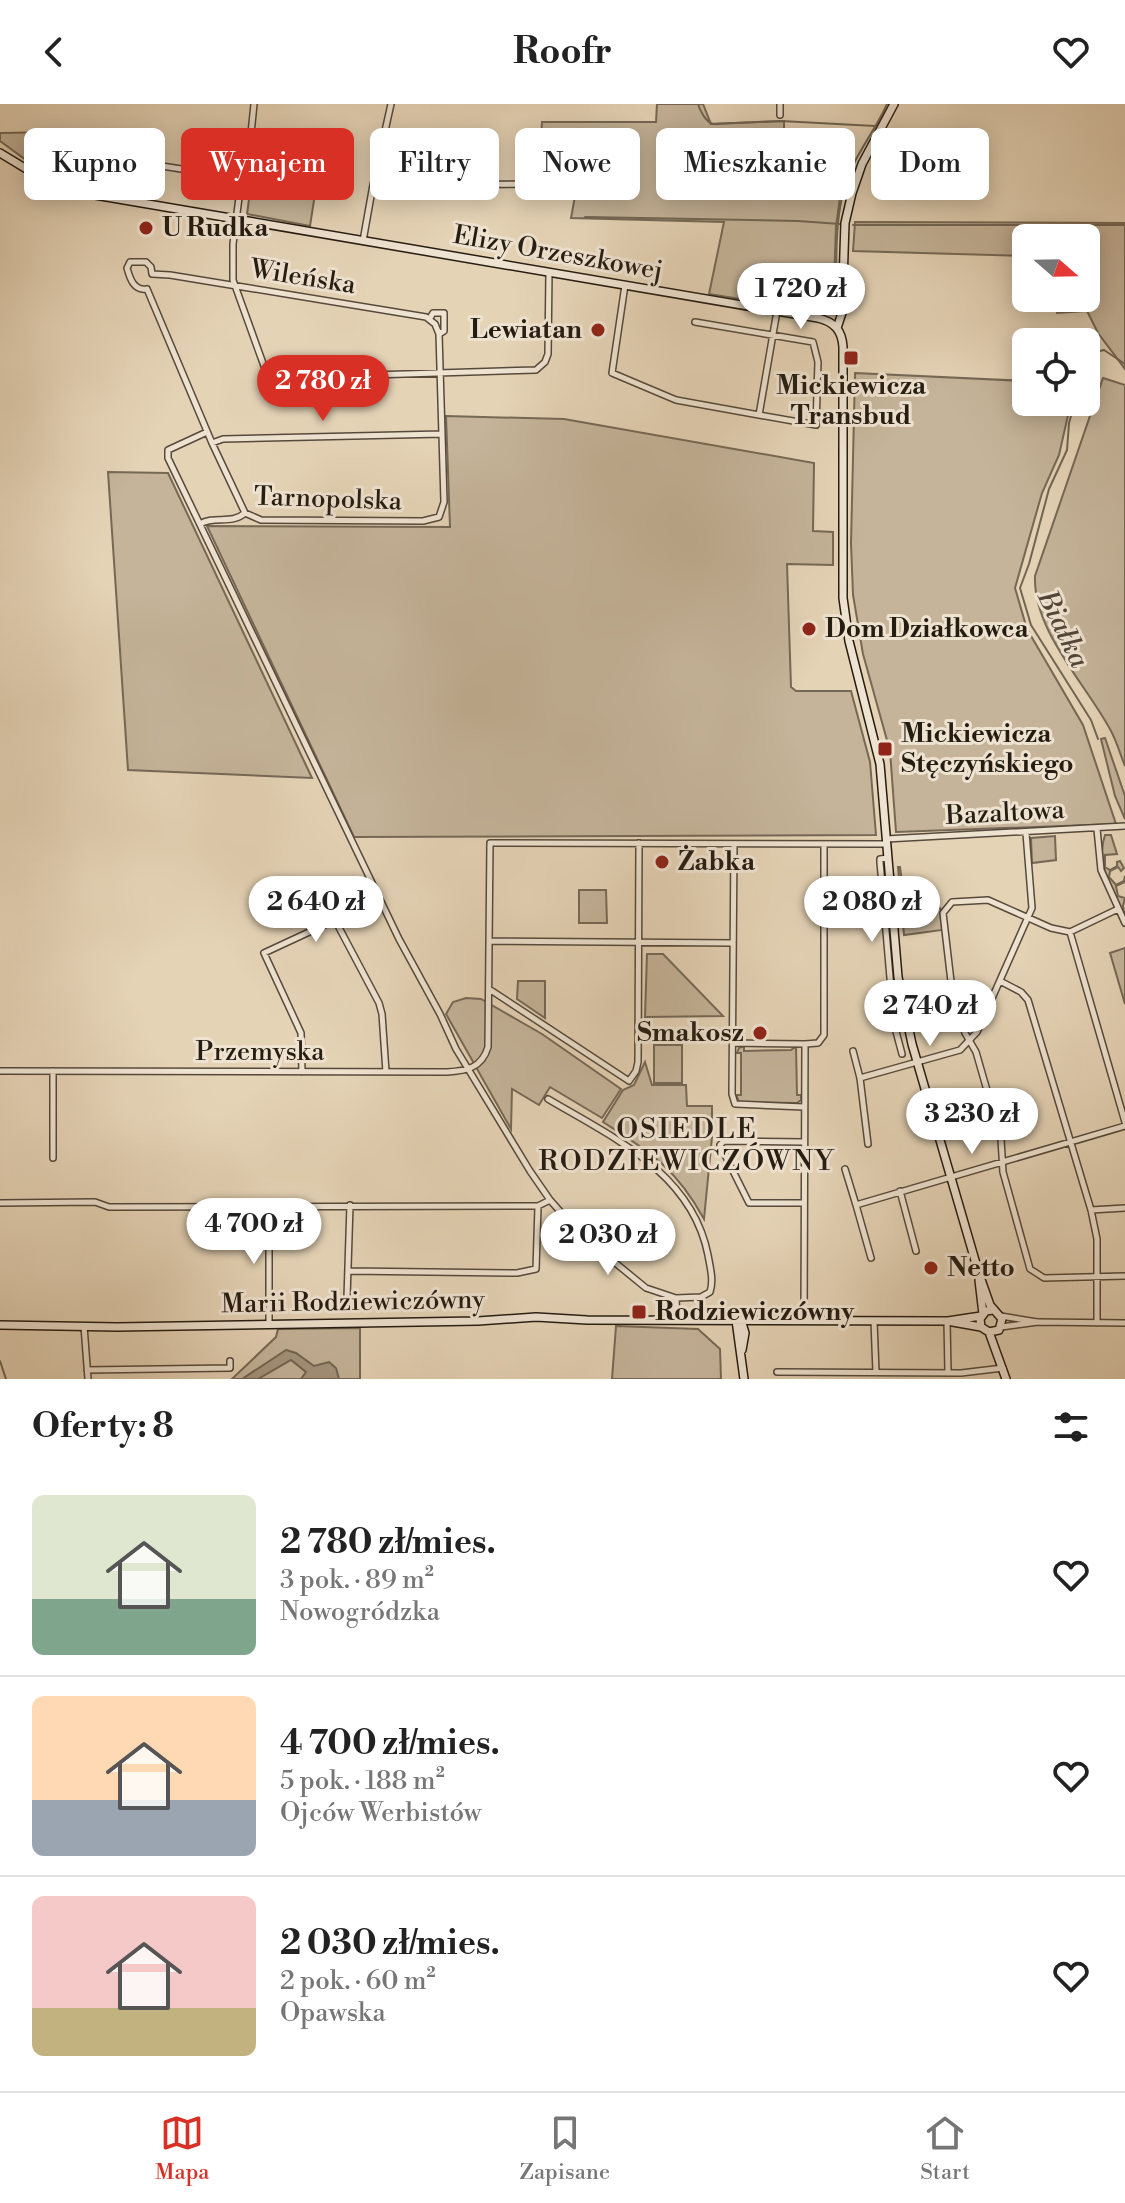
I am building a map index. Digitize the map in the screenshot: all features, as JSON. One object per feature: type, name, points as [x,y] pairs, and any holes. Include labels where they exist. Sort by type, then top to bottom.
[{"type":"street","points":[[252,128],[254,104]]},
{"type":"street","points":[[386,128],[391,104]]},
{"type":"street","points":[[780,104],[780,115]]},
{"type":"street","points":[[894,104],[865,156],[852,193],[845,223],[842,313],[837,328],[843,347],[843,598],[849,641],[880,764],[898,977],[906,1021],[979,1274],[993,1310],[1001,1316],[1038,1322],[1125,1323]]},
{"type":"street","name":"Elizy Orzeszkowej","points":[[0,153],[43,179],[79,192],[777,311],[825,320],[837,328]]},
{"type":"street","points":[[239,200],[233,244],[234,286],[271,377],[532,371],[541,368],[548,354],[549,272]]},
{"type":"street","points":[[363,241],[370,200]]},
{"type":"street","name":"Wileńska","points":[[147,289],[136,288],[127,268],[130,262],[150,264],[152,274],[430,318]]},
{"type":"street","points":[[152,274],[147,289],[245,513]]},
{"type":"street","points":[[625,285],[612,373],[676,400],[816,425],[818,362],[815,344],[695,322]]},
{"type":"street","points":[[759,415],[777,311]]},
{"type":"street","points":[[212,443],[223,439],[442,434],[439,334],[430,318],[435,312],[444,313],[446,327],[439,334]]},
{"type":"street","points":[[207,432],[168,450],[168,458],[399,939],[468,1070],[550,1200],[591,1244],[653,1292],[676,1298],[705,1295],[712,1285],[703,1237],[686,1201],[671,1181],[638,1153],[548,1099]]},
{"type":"street","name":"Tarnopolska","points":[[200,524],[207,520],[232,520],[245,513],[261,520],[434,521],[441,515],[444,502],[442,434]]},
{"type":"street","name":"Bazaltowa","points":[[489,941],[490,843],[824,844],[1123,827]]},
{"type":"street","points":[[1097,829],[1101,870],[1125,923]]},
{"type":"street","points":[[860,1078],[960,1050],[970,1042],[1033,903],[1026,833]]},
{"type":"street","points":[[489,989],[629,1081],[638,1062],[639,843]]},
{"type":"street","points":[[734,843],[732,1094],[735,1104],[804,1107]]},
{"type":"street","points":[[733,1042],[818,1043],[824,1035],[824,844]]},
{"type":"street","points":[[888,858],[880,859],[880,862],[894,1024],[902,1054]]},
{"type":"street","points":[[1118,909],[1070,932],[1051,928],[985,899],[952,902],[944,910],[952,990],[976,1052],[1001,1139],[1002,1162],[1030,1269],[1044,1278],[1125,1276]]},
{"type":"street","points":[[302,1072],[301,1033],[264,953],[335,920],[379,1003],[386,1072]]},
{"type":"street","points":[[856,1205],[1125,1124],[1070,932]]},
{"type":"street","points":[[468,1070],[484,1059],[488,1047],[489,941],[733,943]]},
{"type":"street","points":[[999,981],[1021,992],[1028,1000],[1091,1210],[1097,1239],[1097,1323]]},
{"type":"street","points":[[894,1024],[906,1021]]},
{"type":"street","points":[[804,1320],[805,1044]]},
{"type":"street","points":[[853,1051],[860,1078],[868,1144]]},
{"type":"street","name":"Przemyska","points":[[0,1071],[468,1070]]},
{"type":"street","points":[[53,1071],[53,1158]]},
{"type":"street","points":[[804,1142],[724,1141],[720,1149],[749,1203],[804,1203]]},
{"type":"street","points":[[845,1169],[871,1258]]},
{"type":"street","points":[[900,1191],[916,1251]]},
{"type":"street","points":[[0,1203],[95,1202],[109,1207],[538,1206],[550,1200]]},
{"type":"street","points":[[264,1205],[269,1242],[269,1324]]},
{"type":"street","points":[[347,1298],[350,1205]]},
{"type":"street","points":[[349,1271],[517,1273],[536,1269],[538,1206]]},
{"type":"street","points":[[1091,1210],[1125,1208]]},
{"type":"street","points":[[979,1274],[981,1327],[989,1332],[1004,1367]]},
{"type":"street","points":[[676,1298],[677,1319]]},
{"type":"street","points":[[982,1315],[993,1310]]},
{"type":"street","name":"Marii Rodziewiczówny","points":[[0,1325],[485,1321],[536,1317],[587,1320],[947,1321],[982,1315]]},
{"type":"street","points":[[1001,1316],[1006,1379]]},
{"type":"street","points":[[738,1320],[745,1333]]},
{"type":"street","points":[[738,1320],[744,1379]]},
{"type":"street","points":[[742,1352],[745,1333],[762,1320]]},
{"type":"street","points":[[874,1321],[876,1372]]},
{"type":"street","points":[[947,1321],[948,1372]]},
{"type":"street","name":"Marii Rodziewiczówny","points":[[947,1321],[981,1327]]},
{"type":"street","points":[[989,1332],[1038,1322]]},
{"type":"street","points":[[84,1326],[88,1379]]},
{"type":"street","points":[[87,1370],[230,1368],[230,1361]]},
{"type":"street","points":[[777,1372],[801,1375],[876,1372],[884,1376],[1004,1367]]},
{"type":"shaded area","points":[[657,104],[703,104],[711,124],[784,121],[784,128],[656,128],[656,200],[840,200],[833,308],[821,312],[709,294],[724,222],[571,218],[574,200],[640,200],[640,128],[542,128],[542,122],[656,122]]},
{"type":"shaded area","points":[[0,133],[24,133],[24,159],[0,141]]},
{"type":"shaded area","points":[[249,200],[314,200],[310,226],[247,214]]},
{"type":"shaded area","points":[[855,222],[1125,223],[1125,369],[1100,336],[1100,328],[1096,328],[1088,312],[1100,312],[1100,224],[1012,224],[1012,256],[853,251]]},
{"type":"shaded area","points":[[855,373],[1012,380],[1012,416],[1068,416],[1059,455],[1042,493],[1015,588],[1027,629],[1083,725],[1116,824],[896,832],[890,751],[863,654],[853,595],[851,543]]},
{"type":"shaded area","points":[[1103,378],[1125,385],[1125,766],[1111,731],[1052,637],[1037,597],[1035,576],[1090,416],[1100,416]]},
{"type":"shaded area","points":[[446,416],[564,419],[814,463],[813,531],[833,532],[833,565],[787,564],[791,687],[796,691],[851,691],[870,762],[876,835],[354,837],[207,526],[450,527]]},
{"type":"shaded area","points":[[108,472],[168,473],[312,778],[128,770]]},
{"type":"shaded area","points":[[1105,738],[1125,796],[1125,819],[1115,796],[1101,739]]},
{"type":"shaded area","points":[[1105,835],[1111,835],[1117,854],[1105,855],[1105,867],[1110,870],[1120,861],[1124,868],[1110,871],[1109,877],[1116,885],[1124,881],[1125,876],[1125,882],[1116,886],[1118,896],[1125,898],[1125,918],[1104,866],[1102,845]]},
{"type":"shaded area","points":[[1055,836],[1056,860],[1032,863],[1031,838]]},
{"type":"shaded area","points":[[898,867],[903,890],[907,890],[910,912],[936,909],[938,905],[942,930],[904,935]]},
{"type":"shaded area","points":[[579,890],[606,890],[607,923],[579,923]]},
{"type":"shaded area","points":[[1125,948],[1125,1004],[1110,953]]},
{"type":"shaded area","points":[[647,954],[663,954],[723,1016],[645,1017]]},
{"type":"shaded area","points":[[518,981],[545,981],[545,1018],[517,999]]},
{"type":"shaded area","points":[[466,998],[481,999],[542,1034],[621,1089],[602,1118],[550,1087],[539,1105],[512,1089],[511,1129],[446,1014],[453,1002]]},
{"type":"shaded area","points":[[654,1045],[682,1045],[682,1083],[654,1083]]},
{"type":"shaded area","points":[[744,1046],[744,1051],[791,1050],[796,1046],[797,1095],[801,1095],[801,1100],[797,1103],[739,1102],[736,1095],[741,1095],[741,1053],[737,1053]]},
{"type":"shaded area","points":[[645,1062],[652,1085],[686,1085],[687,1106],[712,1106],[704,1219],[683,1186],[661,1163],[603,1122],[623,1090],[634,1085]]},
{"type":"shaded area","points":[[616,1326],[698,1329],[720,1349],[721,1379],[612,1379]]},
{"type":"shaded area","points":[[360,1328],[360,1379],[232,1379],[276,1337],[278,1329]]},
{"type":"shaded area","points":[[286,1350],[314,1366],[329,1362],[336,1368],[339,1379],[301,1379],[306,1372],[291,1360],[258,1379],[242,1379]]},
{"type":"waterway","points":[[698,104],[713,124],[781,121],[875,126]]},
{"type":"waterway","points":[[836,307],[837,241],[843,192],[852,167],[887,104]]},
{"type":"waterway","points":[[585,217],[840,224]]},
{"type":"waterway","points":[[853,225],[1125,225]]},
{"type":"waterway","name":"Białka","points":[[1100,351],[1104,350],[1125,364]]},
{"type":"waterway","name":"Białka","points":[[1071,416],[1067,450],[1049,489],[1020,588],[1031,625],[1091,720],[1098,739]]},
{"type":"waterway","points":[[0,1361],[6,1379]]},
{"type":"place","name":"U Rudka","points":[[146,228]]},
{"type":"place","name":"Lewiatan","points":[[598,330]]},
{"type":"place","name":"Mickiewicza Transbud","points":[[851,358]]},
{"type":"place","name":"Dom Działkowca","points":[[809,629]]},
{"type":"place","name":"Mickiewicza Stęczyńskiego","points":[[885,749]]},
{"type":"place","name":"Żabka","points":[[662,862]]},
{"type":"place","name":"Smakosz","points":[[760,1033]]},
{"type":"place","name":"Netto","points":[[931,1268]]},
{"type":"place","name":"Rodziewiczówny","points":[[639,1312]]},
{"type":"district","name":"OSIEDLE RODZIEWICZÓWNY","points":[[687,1145]]}]
